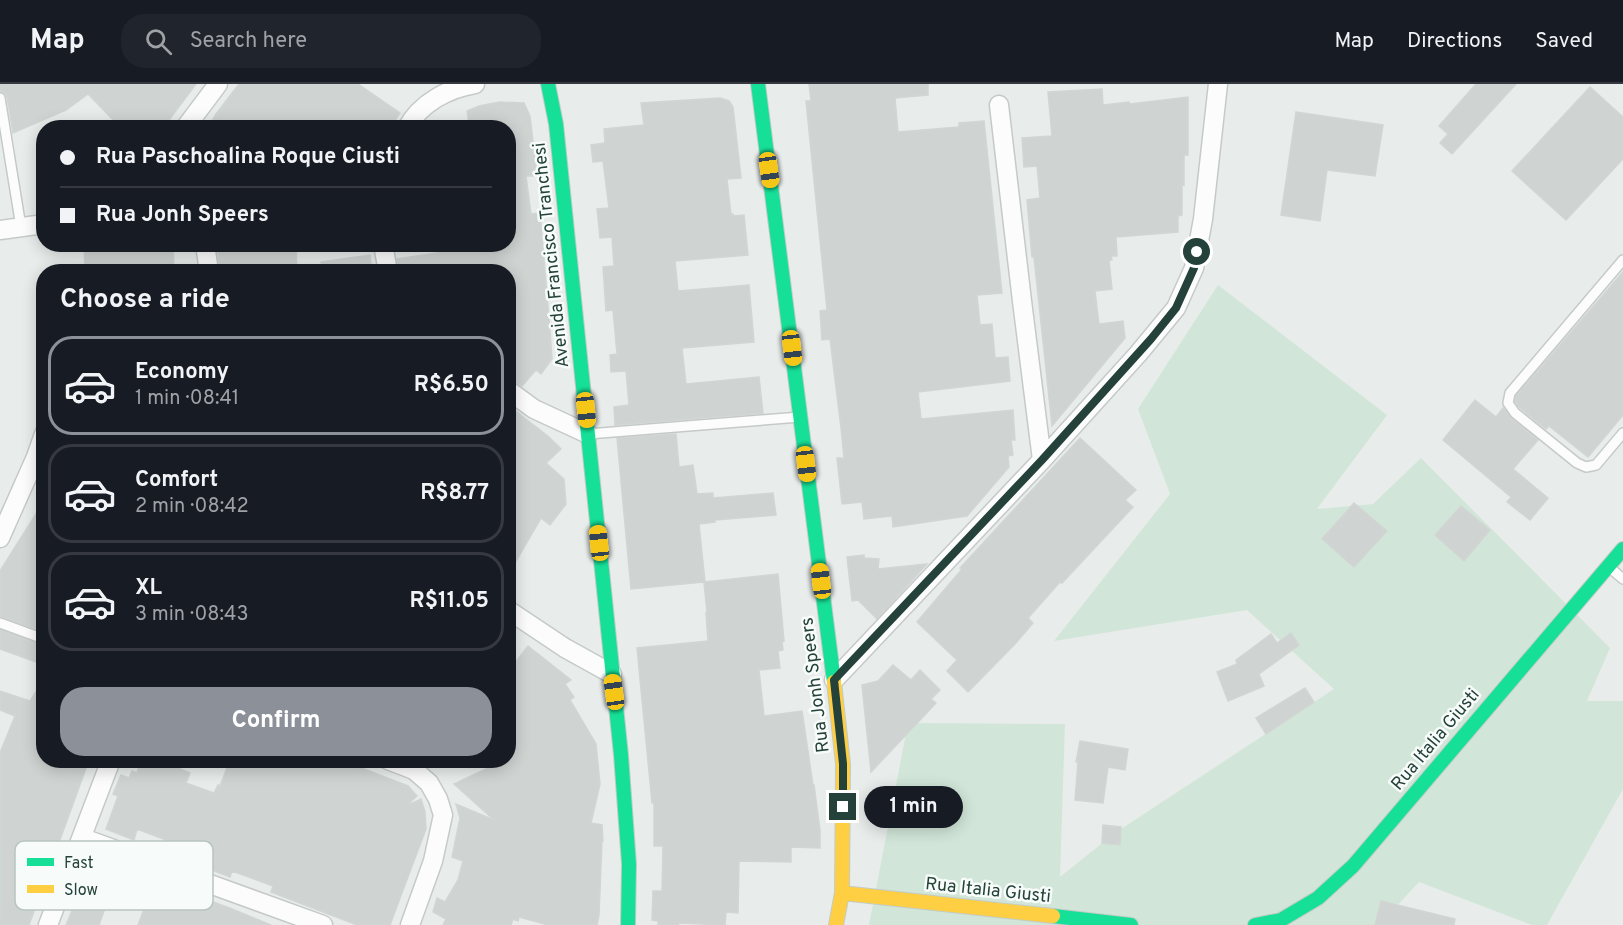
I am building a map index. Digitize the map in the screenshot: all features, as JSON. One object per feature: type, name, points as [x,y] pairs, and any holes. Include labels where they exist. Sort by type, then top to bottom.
[{"type":"street","points":[[193,120],[218,84]]},
{"type":"street","points":[[411,120],[435,98],[463,86],[476,84]]},
{"type":"street","name":"Avenida Francisco Tranchesi","points":[[548,84],[556,124],[619,728],[628,844],[628,925]]},
{"type":"street","name":"Rua Jonh Speers","points":[[758,84],[843,764],[842,893],[836,925]]},
{"type":"street","points":[[834,680],[1042,460],[1138,354],[1176,308],[1194,268],[1202,228],[1218,84]]},
{"type":"street","points":[[999,105],[1042,460]]},
{"type":"street","points":[[0,230],[36,225]]},
{"type":"street","points":[[516,396],[534,409],[588,434]]},
{"type":"street","points":[[0,538],[36,463]]},
{"type":"street","name":"Rua Italia Giusti","points":[[1255,925],[1285,921],[1318,897],[1353,866],[1623,549]]},
{"type":"street","points":[[516,615],[565,648],[612,674]]},
{"type":"street","points":[[80,841],[108,768]]},
{"type":"street","points":[[409,768],[429,783],[438,799],[443,816],[433,861],[410,925]]},
{"type":"street","points":[[82,837],[93,841]]},
{"type":"street","points":[[213,885],[323,925]]},
{"type":"street","name":"Rua Italia Giusti","points":[[842,893],[1131,925]]},
{"type":"street","points":[[48,925],[54,910]]},
{"type":"lane","points":[[0,98],[21,227]]},
{"type":"lane","points":[[1623,260],[1510,393],[1508,403],[1515,413],[1577,464],[1596,465],[1623,433]]},
{"type":"lane","points":[[588,434],[800,417]]},
{"type":"lane","points":[[1608,566],[1623,579]]},
{"type":"lane","points":[[0,623],[36,636]]},
{"type":"green space","points":[[1218,285],[1387,415],[1317,509],[1373,504],[1421,458],[1610,648],[1587,701],[1623,701],[1623,789],[1547,925],[1532,925],[1419,882],[1379,925],[869,925],[908,723],[1065,724],[1060,877],[1115,833],[1334,689],[1247,610],[1054,641],[1170,494],[1138,409]]},
{"type":"building","points":[[0,84],[196,84],[169,120],[113,120],[88,94],[66,110],[43,120],[36,120],[36,123],[13,133],[7,97],[0,91]]},
{"type":"building","points":[[239,84],[358,84],[400,113],[395,120],[213,120]]},
{"type":"building","points":[[809,84],[928,84],[928,95],[895,98],[898,132],[959,127],[959,123],[984,121],[1002,293],[977,295],[980,325],[992,324],[995,358],[1008,357],[1010,381],[918,392],[921,419],[1013,410],[1015,440],[1011,440],[1013,455],[1008,456],[1009,467],[967,516],[893,527],[892,516],[864,519],[862,502],[842,504],[837,458],[844,458],[841,428],[830,339],[822,340],[820,311],[827,310],[806,101],[811,101]]},
{"type":"building","points":[[1476,84],[1516,84],[1452,154],[1440,143],[1448,134],[1439,126]]},
{"type":"building","points":[[1590,87],[1623,117],[1623,159],[1566,220],[1512,171]]},
{"type":"building","points":[[1102,89],[1103,105],[1188,97],[1188,155],[1184,155],[1182,215],[1178,216],[1178,232],[1116,237],[1117,256],[1111,256],[1112,260],[1109,260],[1112,289],[1095,291],[1099,324],[1123,321],[1125,338],[1052,426],[1027,200],[1040,198],[1037,166],[1024,167],[1022,138],[1052,136],[1048,92]]},
{"type":"building","points":[[720,98],[729,101],[733,107],[741,178],[727,179],[731,215],[744,215],[748,255],[675,261],[678,291],[749,285],[754,342],[682,348],[686,384],[759,377],[763,413],[615,425],[614,407],[629,405],[626,371],[611,372],[610,355],[617,354],[613,310],[606,311],[603,267],[614,266],[612,237],[600,238],[597,209],[609,208],[603,161],[593,162],[591,145],[605,143],[604,129],[644,125],[641,103]]},
{"type":"building","points":[[500,102],[524,103],[530,116],[537,176],[526,176],[531,214],[540,213],[552,359],[541,374],[536,370],[522,386],[516,382],[516,264],[398,264],[397,259],[437,252],[516,252],[516,120],[469,120],[467,111]]},
{"type":"building","points":[[1296,112],[1383,125],[1375,176],[1327,170],[1320,221],[1281,215]]},
{"type":"building","points":[[84,252],[173,252],[174,264],[85,264]]},
{"type":"building","points":[[218,252],[296,252],[297,264],[219,264]]},
{"type":"building","points":[[370,255],[371,264],[321,264],[321,262]]},
{"type":"building","points":[[1623,272],[1623,415],[1588,457],[1549,426],[1546,429],[1520,408],[1515,401],[1516,396]]},
{"type":"building","points":[[1475,400],[1496,417],[1503,408],[1511,418],[1538,440],[1513,469],[1548,498],[1530,520],[1507,502],[1511,497],[1443,440]]},
{"type":"building","points":[[516,411],[561,449],[546,463],[564,479],[566,504],[550,525],[541,518],[516,561]]},
{"type":"building","points":[[676,434],[679,467],[693,465],[697,494],[713,493],[713,498],[773,493],[776,515],[715,520],[715,522],[699,524],[705,582],[778,574],[784,641],[782,642],[783,650],[778,651],[780,668],[759,670],[764,716],[802,711],[820,830],[820,848],[791,847],[791,862],[739,861],[738,913],[726,912],[725,925],[679,923],[678,925],[658,925],[658,921],[652,920],[653,891],[662,891],[663,846],[654,846],[654,803],[652,803],[637,648],[708,641],[707,613],[704,582],[631,589],[617,438]]},
{"type":"building","points":[[1080,438],[1136,490],[1125,500],[1133,507],[1062,583],[1060,582],[1028,618],[1033,623],[968,692],[947,671],[957,660],[917,622],[962,569],[960,568]]},
{"type":"building","points":[[1354,503],[1387,531],[1354,567],[1322,539]]},
{"type":"building","points":[[1461,506],[1490,530],[1464,561],[1435,535]]},
{"type":"building","points":[[36,514],[36,629],[0,616],[0,571]]},
{"type":"building","points":[[864,555],[864,558],[879,559],[878,569],[927,564],[877,619],[858,600],[852,601],[847,557]]},
{"type":"building","points":[[0,630],[36,643],[36,662],[0,649]]},
{"type":"building","points":[[1291,633],[1299,645],[1259,674],[1264,686],[1228,701],[1217,672],[1237,664],[1236,660],[1271,634],[1277,643]]},
{"type":"building","points":[[528,646],[571,680],[565,684],[574,697],[570,700],[596,744],[600,784],[591,823],[602,825],[603,841],[597,925],[548,925],[519,917],[518,921],[513,919],[511,925],[443,925],[446,919],[433,912],[437,898],[445,902],[458,880],[463,861],[452,857],[460,818],[456,804],[494,820],[454,784],[488,768],[516,768],[516,662]]},
{"type":"building","points":[[893,665],[911,680],[920,670],[940,690],[931,699],[936,703],[871,772],[862,685],[878,681]]},
{"type":"building","points":[[1305,688],[1314,702],[1266,734],[1256,718]]},
{"type":"building","points":[[0,691],[30,701],[36,692],[36,768],[86,768],[60,841],[15,841],[15,910],[34,910],[29,925],[0,925],[0,753],[15,716],[0,710]]},
{"type":"building","points":[[1080,741],[1128,749],[1125,770],[1108,767],[1103,803],[1075,800],[1078,762],[1076,762]]},
{"type":"building","points":[[138,768],[178,768],[190,773],[186,783],[214,793],[218,785],[220,786],[227,768],[362,768],[408,786],[417,796],[406,806],[421,799],[425,812],[426,829],[390,925],[357,925],[271,892],[273,886],[232,871],[230,877],[213,870],[213,841],[165,841],[137,829],[134,840],[106,829],[118,796],[113,794],[121,775],[129,778],[132,771],[137,773]]},
{"type":"building","points":[[1103,825],[1121,827],[1120,845],[1102,843]]},
{"type":"building","points":[[1381,901],[1455,919],[1454,925],[1375,925]]},
{"type":"building","points":[[213,902],[271,925],[138,925],[144,910],[213,910]]},
{"type":"building","points":[[72,910],[104,910],[99,925],[66,925]]},
{"type":"traffic: fast","points":[[548,84],[556,124],[621,755],[629,864],[628,925]]},
{"type":"traffic: fast","points":[[758,84],[834,682]]},
{"type":"traffic: fast","points":[[1255,925],[1281,920],[1318,898],[1353,866],[1623,549]]},
{"type":"traffic: fast","points":[[1053,916],[1131,925]]},
{"type":"traffic: slow","points":[[834,682],[843,764],[842,893],[836,925]]},
{"type":"traffic: slow","points":[[842,893],[1053,916]]},
{"type":"route","points":[[843,807],[843,764],[834,680],[1042,460],[1151,339],[1176,308],[1194,268],[1197,252]]}]
